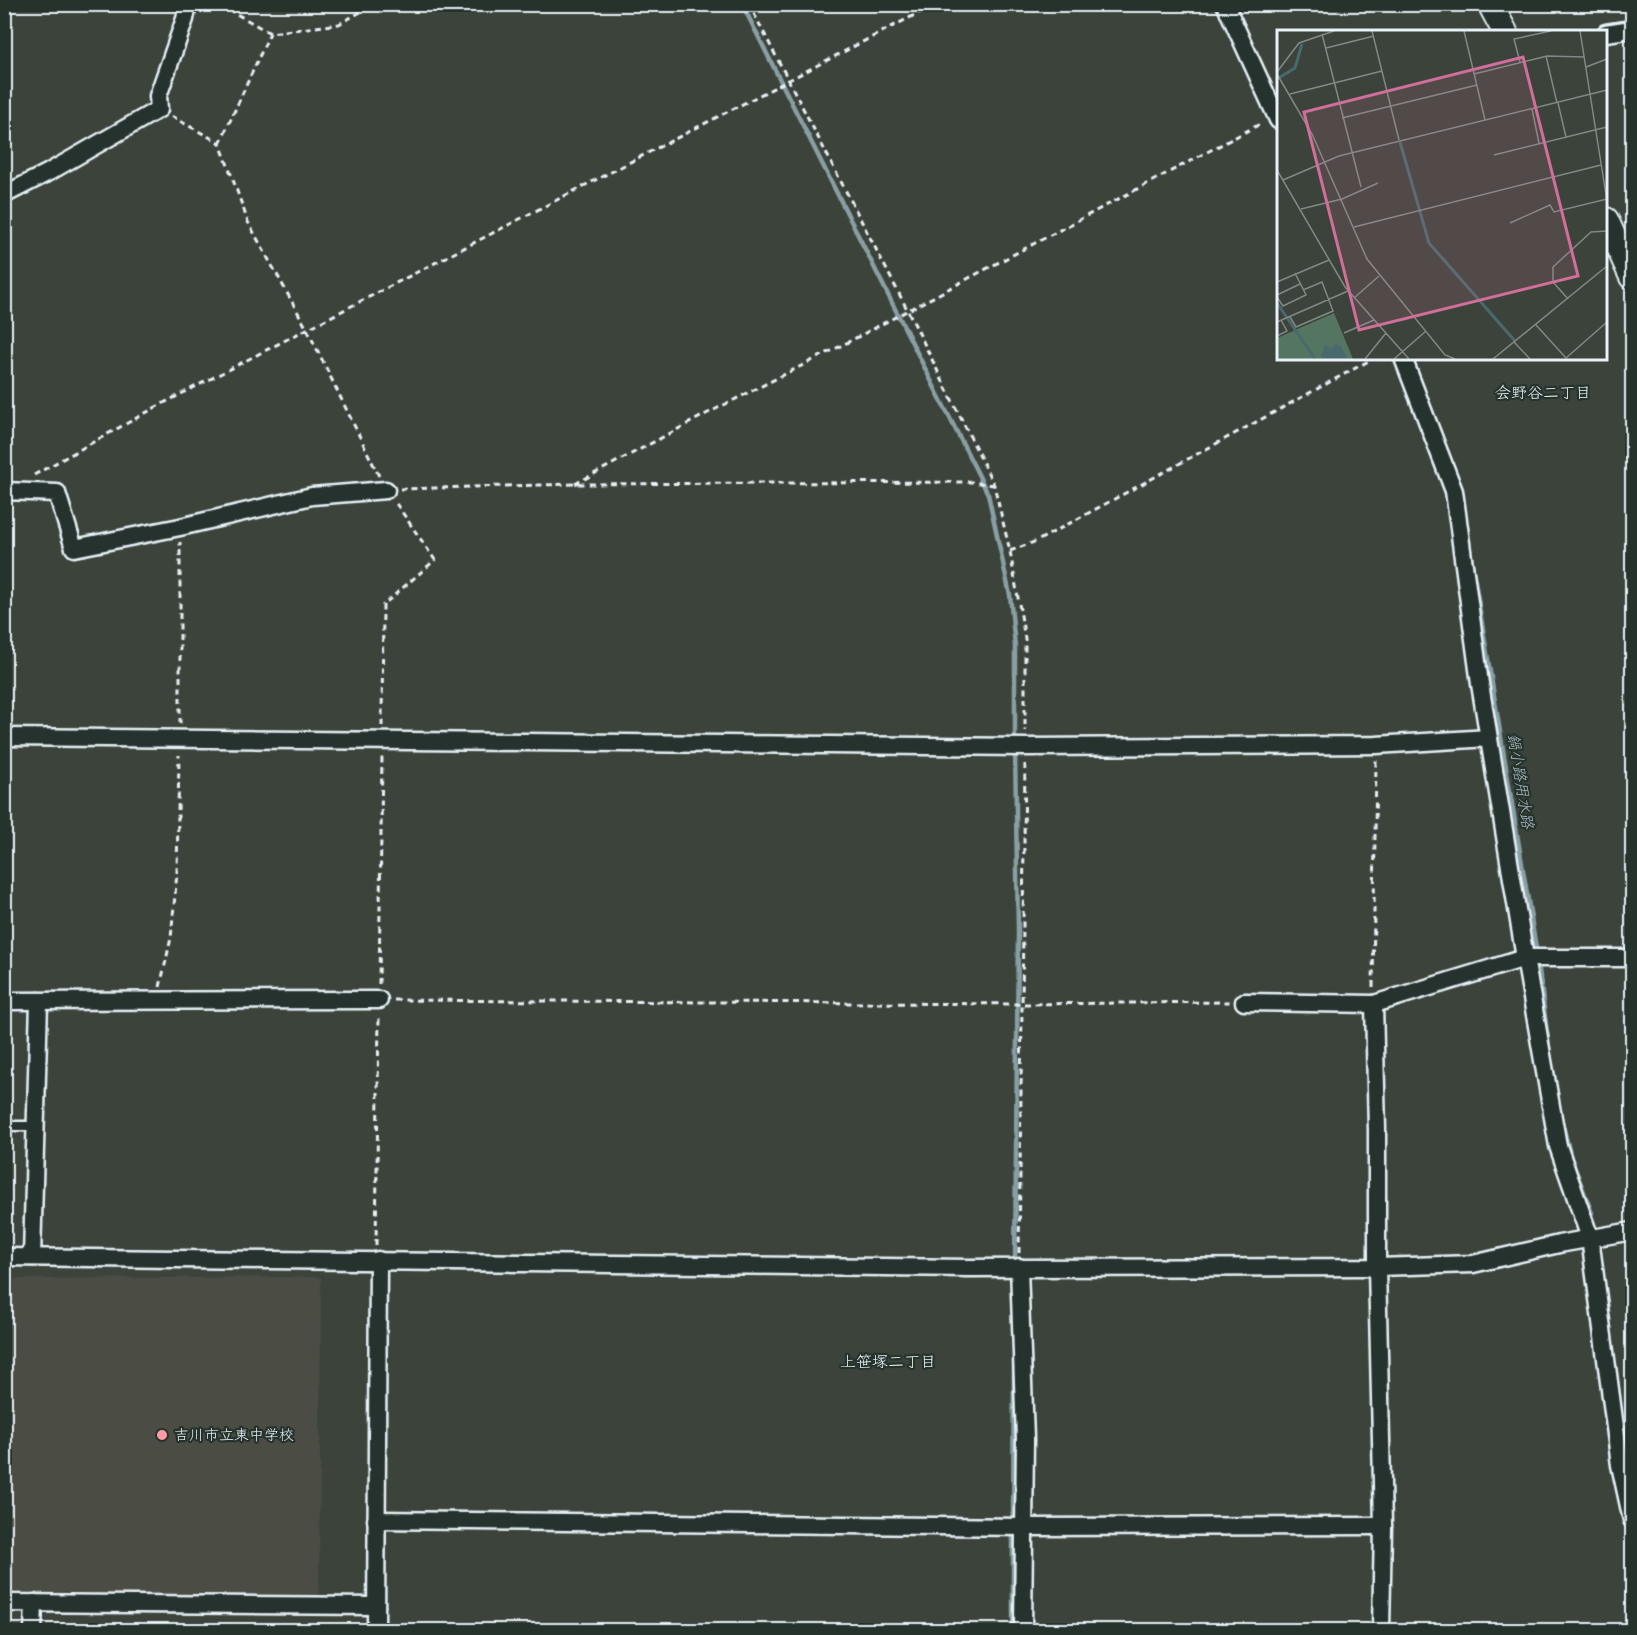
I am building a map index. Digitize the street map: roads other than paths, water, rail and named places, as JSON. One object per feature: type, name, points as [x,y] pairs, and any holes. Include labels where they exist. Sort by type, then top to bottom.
[{"type":"main road","points":[[1490,4],[1504,30]]},
{"type":"main road","points":[[1608,232],[1632,277]]},
{"type":"street","points":[[4,195],[159,109],[158,96],[188,4]]},
{"type":"street","points":[[1225,4],[1277,116]]},
{"type":"street","points":[[1607,33],[1632,29]]},
{"type":"street","points":[[1403,360],[1454,491],[1489,738],[1525,958],[1558,1146],[1590,1238],[1620,1465],[1632,1520]]},
{"type":"street","points":[[5,491],[57,493],[74,548],[180,527],[312,496],[386,490]]},
{"type":"street","points":[[4,737],[1025,747],[1376,745],[1489,738]]},
{"type":"street","points":[[1244,1002],[1374,1004],[1525,958],[1632,958]]},
{"type":"street","points":[[4,1000],[379,1000]]},
{"type":"street","points":[[32,1257],[39,1001]]},
{"type":"street","points":[[1374,1004],[1383,1526],[1382,1630]]},
{"type":"street","points":[[4,1257],[1019,1267],[1377,1267],[1473,1264],[1632,1231]]},
{"type":"street","points":[[376,1259],[376,1630]]},
{"type":"street","points":[[1019,1267],[1025,1439],[1023,1630]]},
{"type":"street","points":[[376,1520],[1024,1527],[1383,1526]]},
{"type":"street","points":[[4,1603],[376,1606]]},
{"type":"street","points":[[33,1630],[34,1603]]},
{"type":"lane","points":[[4,1126],[35,1126]]},
{"type":"waterway","points":[[742,4],[988,494],[1010,595],[1015,646],[1015,743]]},
{"type":"waterway","name":"鍋小路用水路","points":[[1469,545],[1537,954]]},
{"type":"waterway","points":[[1015,751],[1018,929],[1015,1265]]},
{"type":"waterway","name":"鍋小路用水路","points":[[1538,962],[1550,1055]]},
{"type":"waterway","name":"鍋小路用水路","points":[[1560,1113],[1571,1158],[1592,1213]]},
{"type":"waterway","points":[[1013,1523],[1014,1357]]},
{"type":"waterway","points":[[1013,1531],[1013,1630]]},
{"type":"place","name":"吉川市立東中学校","points":[[162,1435]]},
{"type":"district","name":"会野谷二丁目","points":[[1543,392]]},
{"type":"district","name":"上笹塚二丁目","points":[[888,1361]]}]
